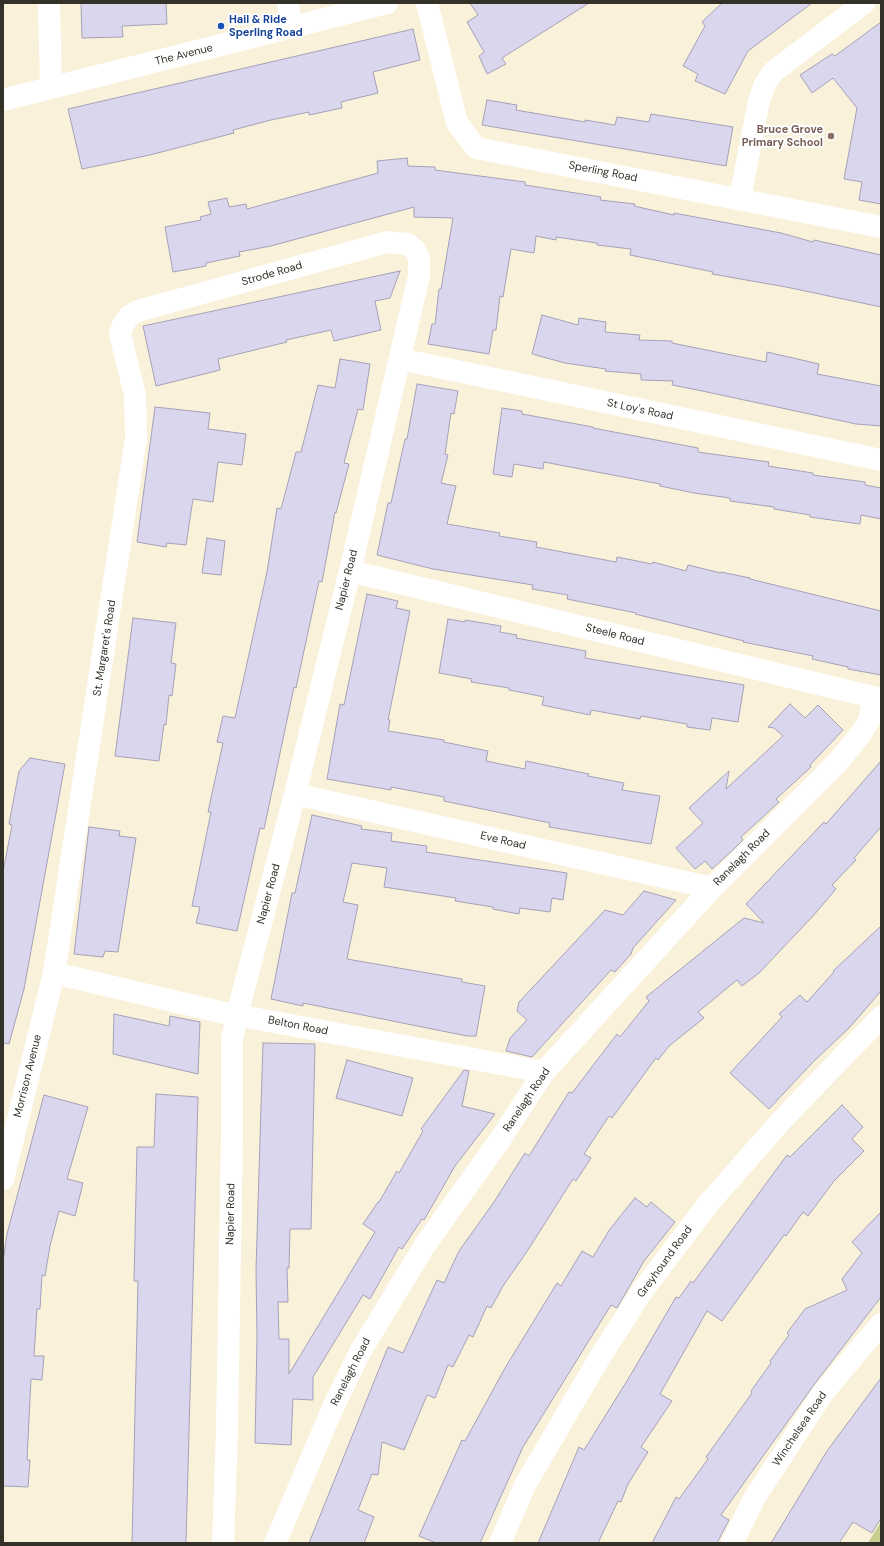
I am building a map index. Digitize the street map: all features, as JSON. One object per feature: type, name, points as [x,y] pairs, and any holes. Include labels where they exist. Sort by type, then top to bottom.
[{"type":"street","points":[[49,3],[51,87]]},
{"type":"street","points":[[288,3],[291,28]]},
{"type":"street","name":"The Avenue","points":[[3,100],[387,3]]},
{"type":"street","name":"Sperling Road","points":[[427,3],[457,124],[476,148],[740,198],[881,227]]},
{"type":"street","points":[[740,198],[759,101],[765,84],[773,72],[864,3]]},
{"type":"street","name":"Strode Road","points":[[123,325],[129,316],[138,311],[386,242],[408,244],[415,250],[419,259]]},
{"type":"street","name":"Napier Road","points":[[223,1543],[228,1362],[232,1040],[237,1015],[350,572],[419,276],[419,259]]},
{"type":"street","name":"St. Margaret's Road","points":[[54,973],[136,438],[135,395],[120,333],[123,325]]},
{"type":"street","name":"St Loy's Road","points":[[400,359],[881,460]]},
{"type":"street","name":"Steele Road","points":[[350,572],[876,698]]},
{"type":"street","name":"Ranelagh Road","points":[[274,1543],[334,1405],[360,1352],[425,1245],[499,1141],[544,1072],[712,888],[838,762],[860,735],[870,719],[876,698]]},
{"type":"street","name":"Eve Road","points":[[294,794],[712,888]]},
{"type":"street","name":"Belton Road","points":[[54,973],[237,1015],[544,1072]]},
{"type":"street","name":"Morrison Avenue","points":[[3,1179],[54,973]]},
{"type":"street","name":"Greyhound Road","points":[[500,1543],[525,1485],[596,1364],[643,1290],[708,1204],[780,1121],[881,1017]]},
{"type":"street","name":"Winchelsea Road","points":[[732,1543],[755,1497],[823,1393],[881,1324]]},
{"type":"green space","points":[[881,1521],[881,1543],[868,1543],[879,1525]]},
{"type":"building","points":[[81,3],[166,3],[167,24],[122,26],[123,37],[82,38]]},
{"type":"building","points":[[470,3],[589,3],[502,58],[506,64],[487,74],[479,56],[484,52],[467,22],[478,15]]},
{"type":"building","points":[[722,3],[812,3],[748,51],[725,94],[695,81],[698,74],[683,66],[705,26],[702,22]]},
{"type":"building","points":[[881,22],[881,204],[859,200],[862,182],[844,179],[857,108],[833,78],[812,93],[800,75],[832,54],[835,56]]},
{"type":"building","points":[[413,29],[420,60],[373,72],[378,93],[341,102],[342,108],[309,115],[309,112],[271,120],[233,130],[234,133],[150,155],[82,169],[68,109]]},
{"type":"building","points":[[487,100],[517,105],[516,110],[585,122],[585,120],[615,125],[617,117],[649,122],[651,114],[733,127],[726,166],[482,125]]},
{"type":"building","points":[[407,158],[408,166],[435,167],[435,170],[525,182],[525,185],[601,197],[600,200],[635,204],[634,206],[674,215],[674,213],[781,233],[813,242],[814,240],[881,255],[881,307],[786,287],[712,274],[713,272],[630,255],[631,249],[597,245],[597,243],[556,237],[556,240],[536,236],[534,253],[511,249],[503,297],[500,296],[496,330],[493,330],[489,354],[428,344],[432,324],[435,324],[439,289],[441,289],[453,218],[414,217],[414,207],[271,246],[239,252],[240,256],[206,263],[206,266],[173,272],[165,227],[201,220],[200,217],[211,214],[208,202],[227,198],[229,207],[246,204],[247,209],[378,173],[377,161]]},
{"type":"building","points":[[400,271],[390,298],[375,301],[381,330],[334,341],[331,330],[286,340],[287,342],[218,359],[220,370],[156,386],[143,326]]},
{"type":"building","points":[[542,315],[578,325],[579,318],[606,322],[605,332],[640,335],[639,340],[672,341],[672,343],[766,362],[767,352],[819,364],[817,374],[881,386],[881,426],[856,424],[672,385],[673,381],[641,380],[641,374],[605,371],[606,369],[565,363],[532,354]]},
{"type":"building","points":[[340,359],[370,364],[363,410],[358,409],[344,463],[349,464],[336,513],[335,512],[322,582],[319,581],[296,688],[294,687],[264,829],[260,828],[237,931],[196,923],[200,907],[192,906],[211,812],[208,812],[223,743],[217,742],[223,716],[235,718],[267,572],[277,508],[281,509],[296,452],[301,452],[318,385],[335,388]]},
{"type":"building","points":[[417,384],[458,391],[454,414],[451,413],[445,454],[448,455],[441,483],[456,486],[447,524],[500,533],[499,536],[537,542],[536,547],[616,562],[617,557],[652,564],[653,562],[686,571],[688,565],[750,578],[881,611],[881,675],[848,669],[848,667],[812,659],[813,656],[743,642],[744,641],[635,614],[636,613],[567,599],[568,595],[532,589],[533,585],[433,569],[377,555],[388,503],[391,503],[405,439],[407,439]]},
{"type":"building","points":[[155,407],[210,413],[208,429],[246,434],[242,465],[218,462],[213,502],[193,499],[186,545],[167,543],[166,547],[137,542]]},
{"type":"building","points":[[502,408],[522,411],[522,414],[698,448],[698,452],[769,462],[768,466],[813,473],[813,475],[865,482],[865,485],[881,488],[881,519],[861,515],[860,524],[810,517],[810,515],[774,509],[774,507],[730,501],[730,498],[694,493],[660,486],[660,484],[544,462],[543,469],[514,464],[512,477],[493,474]]},
{"type":"building","points":[[207,538],[225,541],[221,575],[202,573]]},
{"type":"building","points":[[367,594],[398,601],[396,608],[410,611],[388,720],[390,720],[388,731],[444,740],[444,742],[488,751],[486,761],[525,769],[526,761],[624,783],[622,790],[660,796],[651,844],[549,827],[550,823],[444,801],[444,797],[391,787],[391,790],[327,779],[340,704],[344,705]]},
{"type":"building","points":[[133,618],[176,623],[171,663],[176,664],[172,696],[169,695],[166,725],[164,724],[159,761],[115,756]]},
{"type":"building","points":[[448,619],[465,622],[465,620],[501,626],[500,632],[517,635],[516,638],[586,651],[585,658],[744,685],[738,722],[712,718],[710,730],[687,727],[687,724],[641,716],[640,719],[591,710],[590,715],[542,705],[544,697],[509,690],[509,688],[471,682],[472,679],[439,673]]},
{"type":"building","points":[[790,704],[805,718],[818,705],[843,730],[810,765],[811,767],[776,799],[779,802],[741,837],[743,840],[735,848],[712,869],[705,861],[695,869],[676,848],[703,823],[689,808],[729,771],[726,789],[783,736],[774,728],[768,727]]},
{"type":"building","points":[[30,758],[65,764],[24,989],[9,1044],[3,1043],[3,872],[12,825],[9,824],[19,771]]},
{"type":"building","points":[[881,761],[881,827],[854,858],[856,860],[832,885],[836,889],[813,916],[759,973],[742,986],[737,980],[698,1012],[704,1018],[669,1046],[658,1060],[656,1058],[612,1118],[609,1116],[584,1154],[591,1158],[576,1181],[573,1179],[503,1286],[491,1308],[487,1306],[473,1337],[469,1335],[453,1367],[448,1365],[435,1398],[427,1395],[404,1450],[382,1442],[378,1475],[372,1474],[358,1510],[374,1517],[364,1543],[309,1543],[388,1347],[403,1353],[437,1280],[444,1283],[459,1251],[494,1202],[525,1153],[529,1156],[569,1092],[572,1093],[617,1034],[620,1037],[649,1001],[646,997],[744,918],[764,923],[746,904],[824,822],[826,824]]},
{"type":"building","points":[[312,815],[362,826],[361,829],[392,833],[391,841],[427,846],[426,852],[567,873],[563,900],[552,898],[550,912],[520,908],[519,914],[493,909],[493,907],[455,901],[456,898],[384,887],[387,868],[352,863],[343,902],[358,905],[347,959],[462,979],[462,982],[485,986],[476,1036],[467,1036],[303,1003],[303,1006],[271,999],[292,893],[295,893]]},
{"type":"building","points":[[89,827],[120,831],[119,836],[136,838],[118,952],[105,951],[103,957],[74,954]]},
{"type":"building","points":[[644,891],[676,900],[633,948],[631,954],[615,972],[611,970],[532,1057],[506,1051],[510,1038],[527,1020],[517,1011],[519,1002],[605,910],[623,915]]},
{"type":"building","points":[[881,926],[881,991],[850,1027],[813,1062],[769,1109],[730,1073],[782,1017],[779,1014],[800,995],[807,1002],[834,972],[833,971]]},
{"type":"building","points":[[114,1014],[169,1026],[170,1016],[200,1022],[198,1074],[113,1054]]},
{"type":"building","points":[[263,1043],[315,1044],[311,1229],[290,1229],[289,1268],[287,1268],[288,1302],[278,1302],[279,1339],[289,1339],[289,1374],[375,1232],[363,1224],[379,1202],[397,1171],[399,1173],[423,1131],[421,1129],[464,1070],[469,1071],[462,1106],[495,1114],[455,1166],[424,1220],[422,1219],[402,1249],[399,1247],[370,1299],[363,1295],[313,1377],[313,1400],[293,1399],[291,1445],[255,1443],[257,1338],[256,1269]]},
{"type":"building","points":[[347,1060],[413,1078],[402,1116],[336,1098]]},
{"type":"building","points":[[156,1094],[198,1097],[186,1543],[132,1543],[138,1281],[134,1281],[137,1147],[154,1147]]},
{"type":"building","points":[[44,1095],[88,1107],[67,1179],[83,1183],[75,1216],[59,1211],[50,1246],[45,1276],[42,1275],[40,1309],[37,1309],[34,1356],[44,1356],[42,1380],[31,1379],[27,1460],[30,1460],[28,1487],[3,1486],[3,1262],[7,1234]]},
{"type":"building","points":[[842,1105],[863,1127],[852,1139],[864,1151],[834,1181],[808,1216],[803,1212],[786,1236],[784,1235],[722,1321],[707,1311],[660,1394],[672,1401],[641,1447],[648,1452],[628,1484],[621,1502],[618,1501],[598,1543],[538,1543],[579,1447],[584,1450],[630,1376],[676,1297],[679,1298],[691,1281],[693,1283],[787,1155],[790,1157]]},
{"type":"building","points":[[635,1198],[647,1207],[651,1202],[675,1222],[644,1261],[617,1308],[611,1305],[523,1447],[480,1543],[436,1543],[419,1536],[462,1440],[465,1441],[505,1368],[557,1283],[561,1286],[582,1251],[593,1257],[610,1229]]},
{"type":"building","points":[[881,1212],[881,1297],[813,1386],[721,1515],[729,1520],[717,1543],[652,1543],[676,1497],[679,1499],[708,1459],[706,1457],[752,1393],[751,1391],[771,1363],[770,1361],[789,1335],[787,1333],[805,1309],[847,1290],[842,1279],[862,1253],[852,1242]]},
{"type":"building","points":[[881,1378],[881,1518],[872,1533],[853,1522],[839,1543],[771,1543],[827,1451]]},
{"type":"place","name":"Hail & Ride Sperling Road","points":[[221,26]]},
{"type":"place","name":"Bruce Grove Primary School","points":[[831,136]]}]
